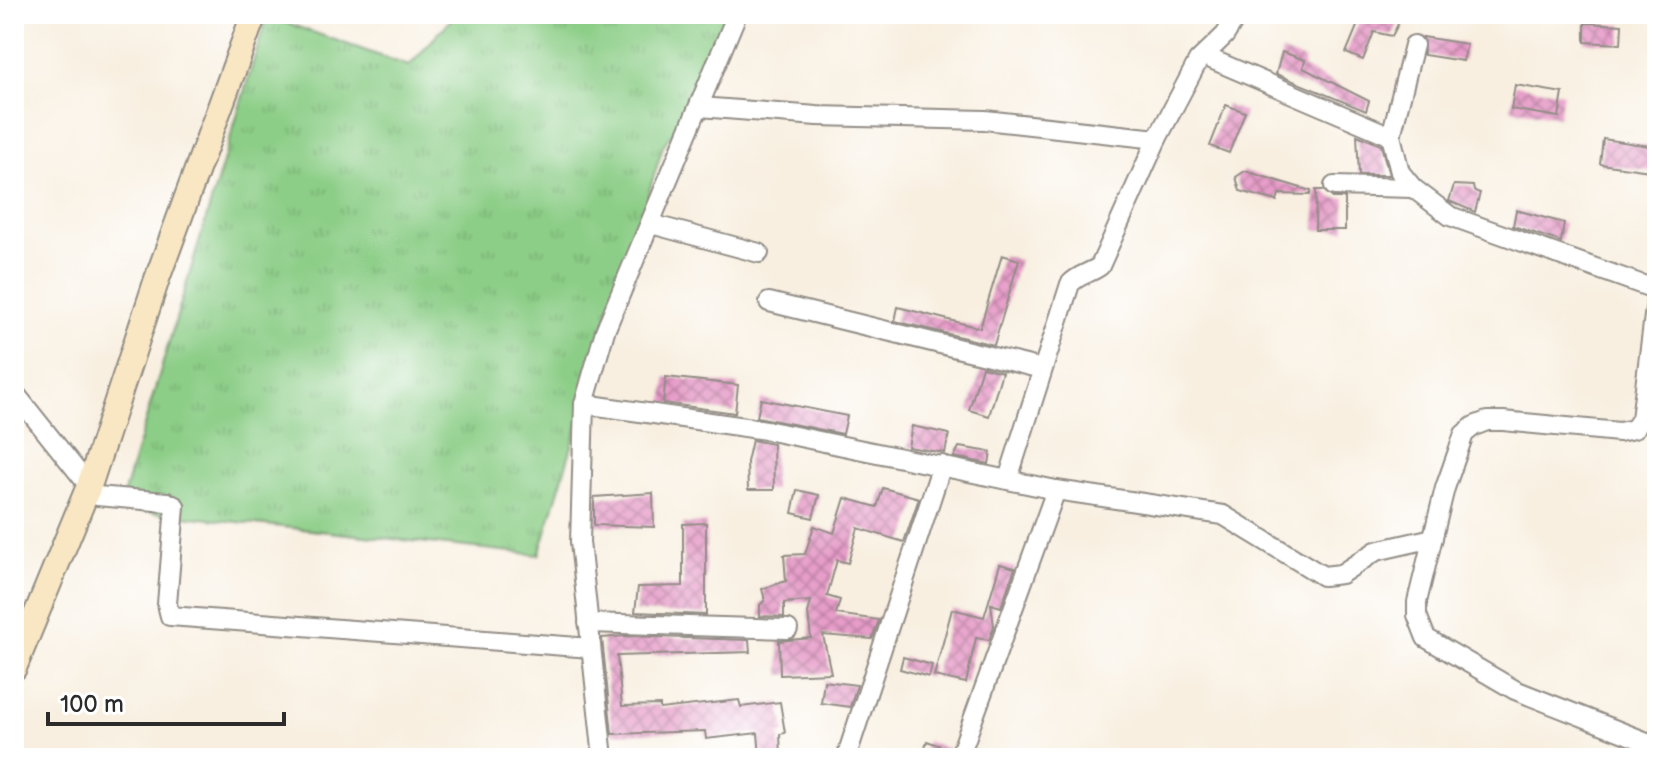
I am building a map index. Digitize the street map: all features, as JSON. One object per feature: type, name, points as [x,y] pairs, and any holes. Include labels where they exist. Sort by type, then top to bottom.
[{"type":"street","points":[[15,660],[89,486],[132,363],[157,279],[254,14]]},
{"type":"street","points":[[603,758],[580,542],[584,404],[605,331],[737,14]]},
{"type":"street","points":[[1008,479],[1070,284],[1077,276],[1091,273],[1100,266],[1157,139],[1198,61],[1225,35],[1238,14]]},
{"type":"street","points":[[1414,45],[1391,136],[1400,172],[1413,188],[1450,216],[1657,291],[1638,424],[1619,432],[1487,421],[1464,434],[1433,538],[1417,602],[1417,615],[1426,638],[1515,690],[1657,746]]},
{"type":"street","points":[[1204,56],[1391,136]]},
{"type":"street","points":[[700,107],[817,116],[985,120],[1157,139]]},
{"type":"street","points":[[1334,186],[1413,188]]},
{"type":"street","points":[[651,224],[759,253]]},
{"type":"street","points":[[769,302],[1042,369]]},
{"type":"street","points":[[14,392],[97,496],[167,502],[175,506],[167,604],[170,616],[178,620],[591,648]]},
{"type":"street","points":[[584,404],[766,430],[1130,503],[1208,510],[1223,515],[1323,576],[1333,578],[1376,551],[1433,538]]},
{"type":"street","points":[[846,758],[942,465]]},
{"type":"street","points":[[959,758],[1056,490]]},
{"type":"street","points":[[588,623],[788,629]]},
{"type":"green space","points":[[456,14],[731,14],[699,94],[663,146],[539,555],[119,509],[267,16],[409,66]]},
{"type":"building","points":[[1358,14],[1382,14],[1400,20],[1392,36],[1374,32],[1363,60],[1346,53],[1358,24]]},
{"type":"building","points":[[1585,23],[1622,25],[1621,44],[1585,42]]},
{"type":"building","points":[[1423,37],[1467,44],[1463,61],[1424,55]]},
{"type":"building","points":[[1282,52],[1305,60],[1303,68],[1369,101],[1366,111],[1276,74]]},
{"type":"building","points":[[1515,85],[1563,93],[1559,117],[1511,109]]},
{"type":"building","points":[[1226,105],[1245,112],[1229,153],[1210,146]]},
{"type":"building","points":[[1357,135],[1381,145],[1389,175],[1359,175]]},
{"type":"building","points":[[1603,139],[1657,147],[1657,172],[1600,164]]},
{"type":"building","points":[[1245,171],[1311,191],[1310,195],[1279,194],[1277,201],[1240,191],[1236,177]]},
{"type":"building","points":[[1454,185],[1473,186],[1474,191],[1480,193],[1475,212],[1449,201]]},
{"type":"building","points":[[1316,190],[1323,190],[1333,198],[1345,198],[1345,230],[1315,230]]},
{"type":"building","points":[[1516,210],[1564,223],[1561,242],[1513,226]]},
{"type":"building","points":[[1002,255],[1019,260],[994,345],[895,321],[898,307],[980,328]]},
{"type":"building","points":[[982,367],[1002,372],[989,416],[969,410]]},
{"type":"building","points":[[666,377],[738,385],[735,413],[663,403]]},
{"type":"building","points":[[761,399],[847,416],[843,434],[757,417]]},
{"type":"building","points":[[912,426],[949,434],[945,453],[908,447]]},
{"type":"building","points":[[752,440],[773,444],[774,490],[748,490],[747,462]]},
{"type":"building","points":[[959,447],[991,452],[989,464],[954,457]]},
{"type":"building","points":[[883,488],[919,498],[904,542],[858,528],[848,563],[837,560],[827,596],[840,600],[836,614],[879,620],[872,639],[823,635],[831,673],[780,675],[779,641],[811,638],[808,613],[811,601],[784,603],[784,617],[760,616],[760,605],[765,600],[762,589],[786,581],[784,555],[805,554],[814,526],[834,533],[845,498],[877,507]]},
{"type":"building","points":[[797,490],[819,495],[813,518],[792,513]]},
{"type":"building","points":[[653,493],[654,527],[594,525],[594,497]]},
{"type":"building","points":[[706,523],[706,615],[635,612],[638,587],[683,586],[683,524]]},
{"type":"building","points":[[1000,564],[1015,568],[1001,607],[991,604],[994,626],[989,640],[976,638],[966,683],[934,676],[952,609],[984,617]]},
{"type":"building","points":[[602,638],[749,640],[750,652],[617,656],[622,706],[660,705],[660,709],[739,700],[741,707],[780,702],[785,733],[780,734],[781,758],[760,758],[758,733],[706,739],[705,731],[612,734]]},
{"type":"building","points":[[903,657],[932,665],[929,677],[900,669]]},
{"type":"building","points":[[824,681],[857,685],[850,707],[821,703]]},
{"type":"building","points":[[927,741],[949,749],[947,758],[922,758]]}]
